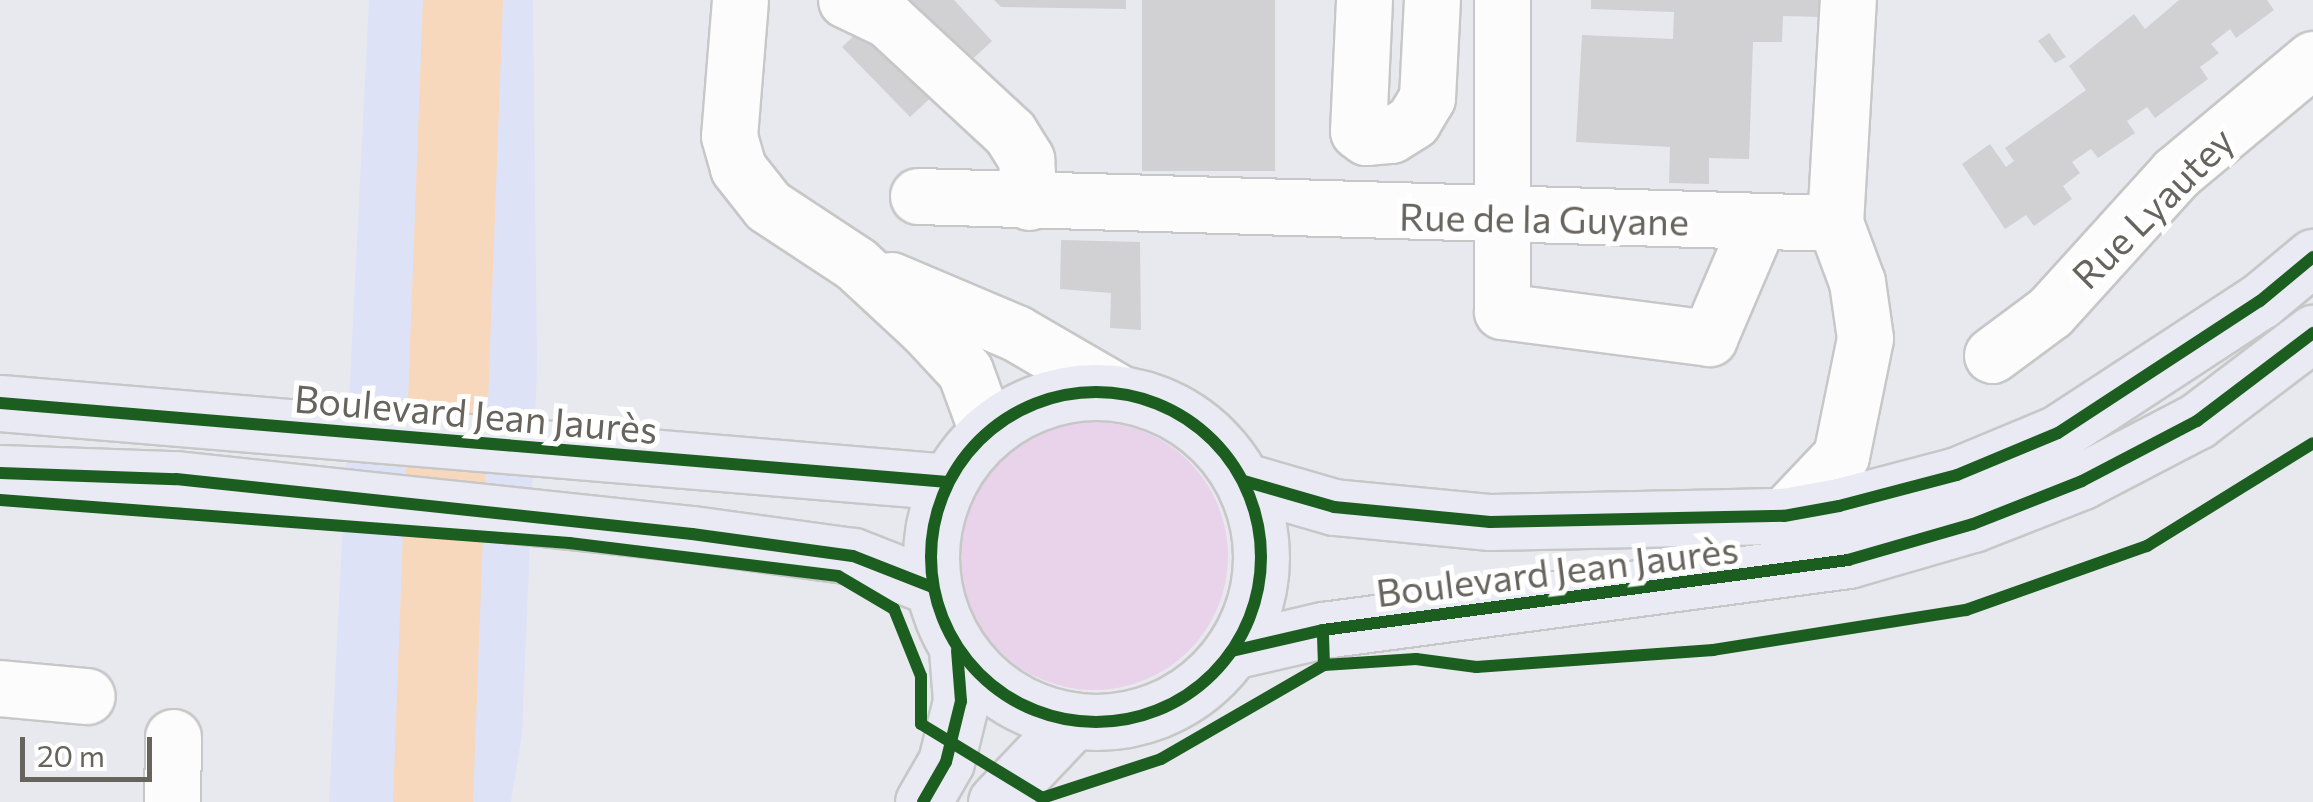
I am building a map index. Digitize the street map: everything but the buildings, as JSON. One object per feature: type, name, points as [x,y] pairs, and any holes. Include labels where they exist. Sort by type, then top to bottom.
[{"type":"main road","name":"Boulevard Jean Jaurès","points":[[1244,481],[1334,507],[1490,522],[1784,516],[1957,475],[2058,432],[2260,301],[2313,257]]},
{"type":"main road","name":"Boulevard Jean Jaurès","points":[[1232,651],[1322,630],[1848,560],[1973,524],[2082,481],[2197,421],[2313,332]]},
{"type":"main road","points":[[1072,393],[1119,393],[1192,421],[1244,481],[1260,558],[1258,597],[1232,651],[1201,684],[1162,708],[1119,722],[1073,721],[1028,709],[988,684],[958,650],[932,587],[931,533],[948,482],[987,432],[1027,406],[1072,393]]},
{"type":"main road","name":"Boulevard Jean Jaurès","points":[[0,402],[948,482]]},
{"type":"main road","points":[[0,473],[176,479],[692,534],[853,556],[932,587]]},
{"type":"main road","points":[[924,802],[951,742],[961,702],[958,650]]},
{"type":"main road","points":[[1004,791],[1073,721]]},
{"type":"street","points":[[740,0],[729,136],[738,168],[768,206],[856,264],[1016,333],[1119,393]]},
{"type":"street","points":[[846,0],[888,20],[1010,133],[1026,159],[1029,202]]},
{"type":"street","points":[[1364,0],[1358,130],[1366,137],[1390,135],[1414,121],[1428,98],[1432,0]]},
{"type":"street","points":[[1502,0],[1502,311],[1708,338],[1758,223]]},
{"type":"street","points":[[1784,516],[1841,456],[1855,404],[1864,338],[1857,282],[1836,224],[1848,0]]},
{"type":"street","name":"Rue Lyautey","points":[[1992,355],[2050,312],[2176,172],[2313,59]]},
{"type":"street","name":"Rue de la Guyane","points":[[918,196],[1501,218],[1836,224]]},
{"type":"street","points":[[856,264],[964,371],[987,432]]},
{"type":"street","points":[[0,688],[87,696]]},
{"type":"street","points":[[172,802],[173,736]]},
{"type":"shaded area","points":[[1094,422],[1120,424],[1145,432],[1169,444],[1189,461],[1206,481],[1218,505],[1226,530],[1226,582],[1218,607],[1206,631],[1189,651],[1169,668],[1145,680],[1120,688],[1094,690],[1068,688],[1043,680],[1019,668],[999,651],[982,631],[970,607],[962,582],[960,556],[962,530],[970,505],[982,481],[999,461],[1019,444],[1043,432],[1068,424]]},
{"type":"sand","points":[[369,0],[533,0],[537,370],[522,735],[511,802],[329,802]]},
{"type":"waterway","points":[[433,802],[463,0]]},
{"type":"cycle path","points":[[1244,481],[1334,507],[1490,522],[1784,516],[1839,506],[1957,475],[2058,433],[2260,301],[2313,257]]},
{"type":"cycle path","points":[[1232,651],[1323,630],[1848,560],[1973,524],[2082,481],[2197,421],[2313,333]]},
{"type":"cycle path","points":[[1096,392],[1128,395],[1174,411],[1213,440],[1242,479],[1258,525],[1261,557],[1258,589],[1242,635],[1213,674],[1174,703],[1128,719],[1096,722],[1064,719],[1018,703],[979,674],[950,635],[934,589],[931,557],[934,525],[950,479],[979,440],[1018,411],[1064,395],[1096,392]]},
{"type":"cycle path","points":[[0,403],[948,482]]},
{"type":"cycle path","points":[[1324,665],[1416,659],[1476,667],[1713,650],[1966,610],[2147,546],[2313,443]]},
{"type":"cycle path","points":[[0,473],[176,479],[692,534],[853,556],[932,587]]},
{"type":"cycle path","points":[[0,500],[569,543],[838,576],[894,609],[921,676],[921,724],[1042,798],[1161,759],[1324,665],[1323,630]]},
{"type":"cycle path","points":[[923,802],[946,762],[961,701],[957,650]]}]
